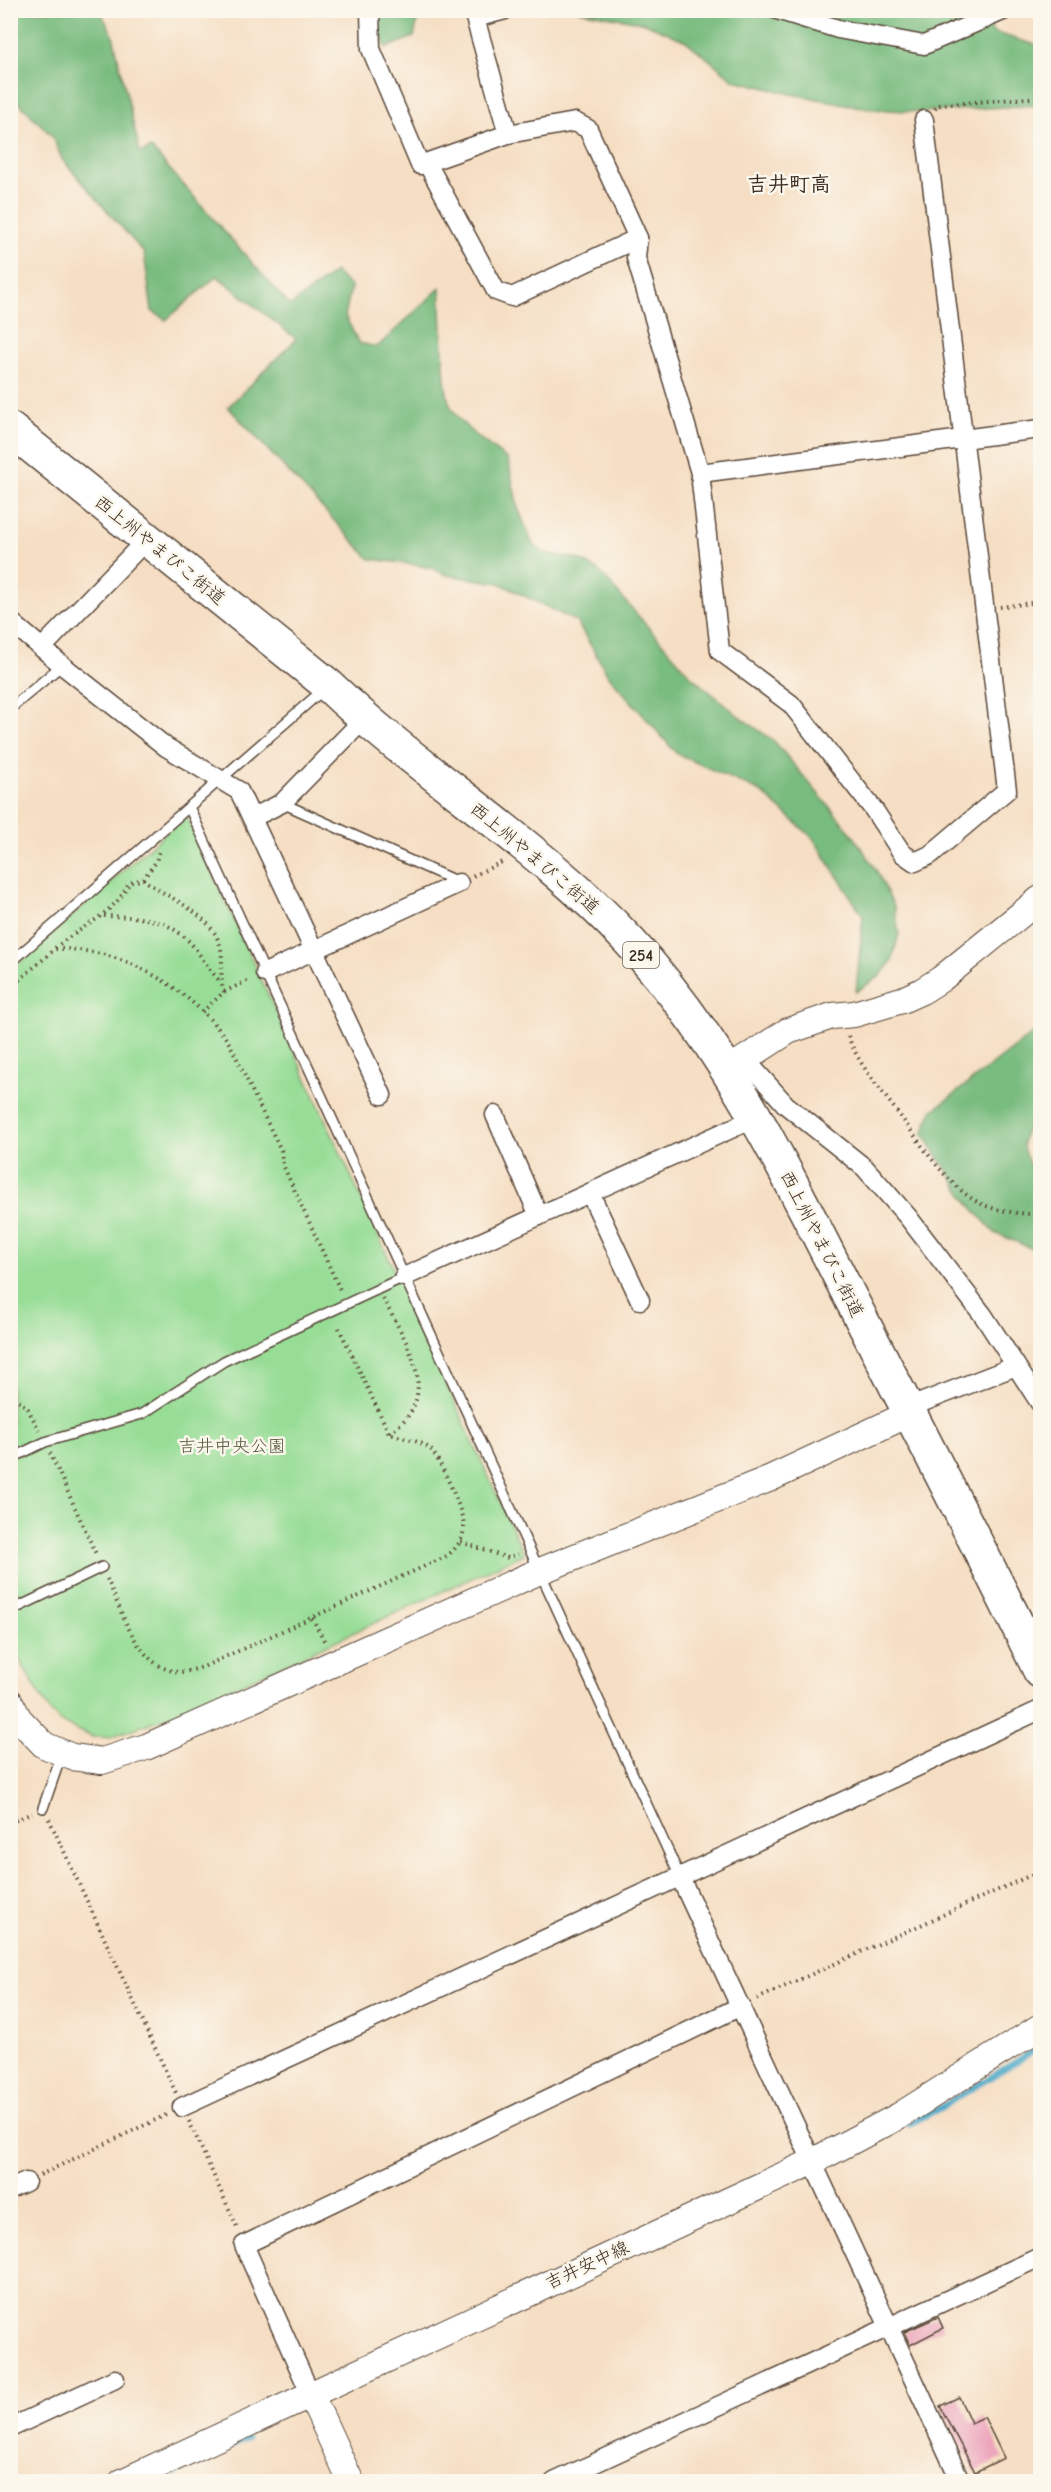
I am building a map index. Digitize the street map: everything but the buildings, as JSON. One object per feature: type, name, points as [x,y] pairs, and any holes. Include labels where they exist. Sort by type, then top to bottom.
[{"type":"highway","name":"西上州やまびこ街道","points":[[10,429],[328,685],[364,719],[576,887],[632,944],[686,1011],[740,1069],[755,1118],[911,1413],[1041,1671]]},
{"type":"street","points":[[370,10],[371,49],[420,165],[508,135],[575,122],[588,129],[638,238],[636,258],[700,473],[720,651],[791,704],[874,810],[902,853],[915,862],[930,855],[1007,790],[924,120]]},
{"type":"street","points":[[505,10],[475,18],[508,135]]},
{"type":"street","points":[[777,10],[838,29],[924,45],[1005,10]]},
{"type":"street","points":[[426,163],[496,291],[512,297],[638,238]]},
{"type":"street","points":[[700,473],[1041,429]]},
{"type":"street","points":[[42,648],[147,539]]},
{"type":"street","points":[[10,621],[166,747],[239,791],[254,817],[382,1095]]},
{"type":"street","points":[[254,817],[282,803],[364,719]]},
{"type":"street","points":[[265,973],[459,883]]},
{"type":"street","points":[[1041,899],[941,979],[922,991],[893,1003],[854,1014],[832,1016],[788,1031],[740,1069],[866,1168],[915,1226],[982,1315],[1041,1403]]},
{"type":"street","points":[[495,1115],[539,1216]]},
{"type":"street","points":[[404,1277],[755,1118]]},
{"type":"street","points":[[590,1193],[640,1300]]},
{"type":"street","points":[[10,1702],[19,1719],[44,1745],[62,1753],[102,1761],[146,1747],[534,1561],[771,1478],[911,1413],[923,1402],[1016,1366]]},
{"type":"street","points":[[183,2107],[1041,1710]]},
{"type":"street","points":[[680,1877],[961,2481]]},
{"type":"street","points":[[351,2481],[244,2245],[741,2006]]},
{"type":"street","name":"吉井安中線","points":[[122,2481],[812,2162],[899,2116],[1041,2027]]},
{"type":"street","points":[[554,2481],[1039,2261]]},
{"type":"street","points":[[10,2428],[115,2379]]},
{"type":"lane","points":[[10,709],[62,665]]},
{"type":"lane","points":[[10,963],[328,685]]},
{"type":"lane","points":[[282,803],[459,883]]},
{"type":"lane","points":[[189,807],[680,1877]]},
{"type":"lane","points":[[10,1459],[45,1442],[142,1414],[224,1361],[404,1277]]},
{"type":"lane","points":[[10,1611],[102,1567]]},
{"type":"lane","points":[[43,1808],[62,1753]]},
{"type":"path","points":[[924,120],[938,105],[1041,98]]},
{"type":"path","points":[[984,609],[1041,602]]},
{"type":"path","points":[[459,883],[529,849]]},
{"type":"path","points":[[10,988],[73,933],[103,916],[124,894],[129,884],[142,879],[196,913],[213,931],[220,945],[223,962],[220,982]]},
{"type":"path","points":[[103,916],[160,921],[174,928],[192,945],[220,982],[224,992]]},
{"type":"path","points":[[55,948],[75,948],[107,955],[145,971],[176,988],[202,1012],[229,1044],[281,1150],[283,1165],[347,1305]]},
{"type":"path","points":[[202,1012],[224,992],[265,973]]},
{"type":"path","points":[[841,1015],[854,1051],[939,1169],[973,1199],[1001,1211],[1041,1215]]},
{"type":"path","points":[[378,1290],[407,1340],[413,1355],[416,1384],[416,1403],[410,1414],[389,1433]]},
{"type":"path","points":[[10,1392],[28,1409],[45,1442],[136,1641],[148,1657],[161,1666],[180,1672],[203,1667],[447,1556],[461,1542],[465,1527],[460,1505],[432,1450],[420,1443],[389,1433],[331,1312]]},
{"type":"path","points":[[461,1542],[508,1557],[534,1561]]},
{"type":"path","points":[[312,1618],[329,1649]]},
{"type":"path","points":[[10,1823],[43,1808],[183,2107],[244,2245]]},
{"type":"path","points":[[741,2006],[1041,1871]]},
{"type":"path","points":[[18,2186],[183,2107]]},
{"type":"green space","points":[[10,11],[100,11],[113,35],[140,153],[151,148],[290,306],[335,272],[351,287],[345,316],[359,343],[377,347],[440,288],[444,368],[451,407],[469,430],[508,460],[518,508],[533,545],[545,553],[579,559],[599,571],[692,677],[740,717],[774,741],[853,835],[878,873],[894,907],[899,933],[892,961],[879,977],[856,992],[863,916],[813,838],[761,792],[677,754],[608,675],[577,622],[499,583],[446,575],[432,568],[370,559],[228,407],[296,339],[217,276],[166,320],[152,311],[144,253],[62,159],[52,136],[11,95]]},
{"type":"green space","points":[[372,11],[423,11],[418,18],[414,37],[386,48]]},
{"type":"green space","points":[[578,11],[988,11],[992,32],[1040,46],[1040,105],[920,112],[872,109],[791,94],[734,80],[686,41],[645,23]]},
{"type":"green space","name":"吉井中央公園","points":[[186,815],[524,1554],[181,1712],[110,1737],[93,1737],[62,1723],[49,1710],[11,1646],[11,970]]},
{"type":"green space","points":[[1040,1028],[1040,1113],[1030,1125],[1023,1143],[1024,1152],[1040,1191],[1042,1221],[1040,1252],[995,1233],[969,1204],[923,1134],[931,1112]]},
{"type":"waterway","points":[[909,2124],[940,2108],[1040,2047]]},
{"type":"waterway","points":[[155,2482],[247,2438]]},
{"type":"district","name":"吉井町高","points":[[789,184]]}]
